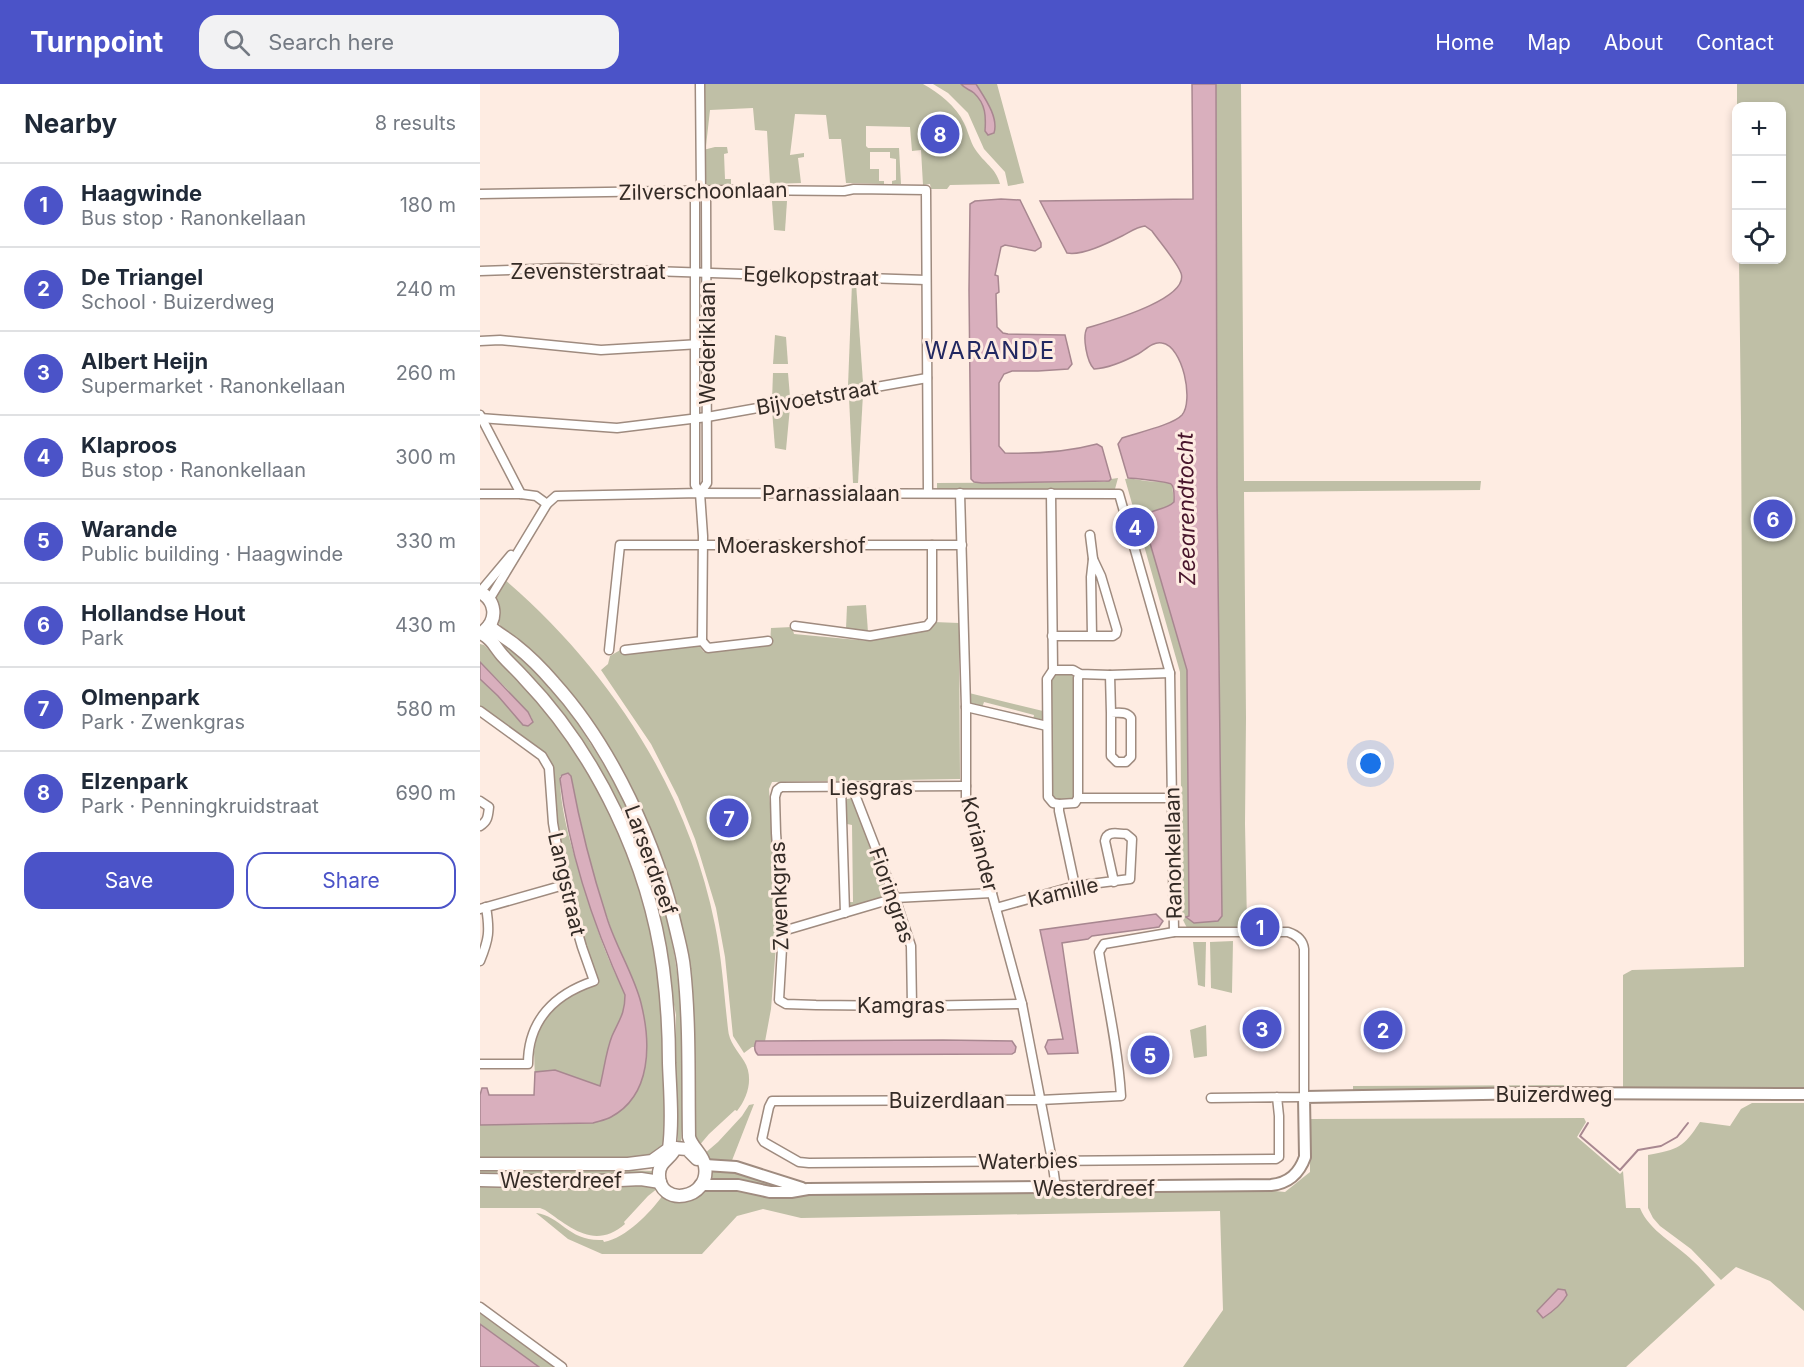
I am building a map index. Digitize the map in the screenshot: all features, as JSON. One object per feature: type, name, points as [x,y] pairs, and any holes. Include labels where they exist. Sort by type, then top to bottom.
[{"type":"main road","points":[[482,595],[486,606],[485,628]]},
{"type":"main road","name":"Larserdreef","points":[[485,628],[512,643],[530,658],[555,684],[582,720],[620,781],[656,859],[671,909],[684,967],[689,1036],[690,1141],[670,1159]]},
{"type":"main road","name":"Larserdreef","points":[[485,628],[489,638],[502,655],[532,686],[590,764],[624,830],[652,911],[660,950],[669,1036],[670,1159]]},
{"type":"main road","name":"Larserdreef","points":[[480,640],[502,655]]},
{"type":"main road","points":[[700,1153],[705,1174],[700,1185],[692,1193],[681,1197],[663,1188],[670,1159],[700,1153]]},
{"type":"main road","points":[[670,1159],[664,1179],[675,1190],[684,1191],[695,1183],[702,1165]]},
{"type":"main road","name":"Westerdreef","points":[[480,1164],[628,1164],[670,1159]]},
{"type":"main road","name":"Westerdreef","points":[[480,1180],[576,1182],[641,1179],[648,1177],[670,1159]]},
{"type":"street","name":"Wederiklaan","points":[[700,84],[701,191],[707,344],[707,483],[700,493]]},
{"type":"street","name":"Zilverschoonlaan","points":[[480,194],[926,190],[926,280]]},
{"type":"street","name":"Wederiklaan","points":[[701,191],[695,272],[695,485],[700,493],[703,545],[702,641]]},
{"type":"street","name":"Zevensterstraat","points":[[480,271],[561,268],[695,272]]},
{"type":"street","name":"Egelkopstraat","points":[[695,272],[926,280]]},
{"type":"street","points":[[926,280],[928,493]]},
{"type":"street","points":[[480,342],[500,340],[601,350],[707,344]]},
{"type":"street","name":"Bijvoetstraat","points":[[481,417],[617,428],[707,417],[927,378]]},
{"type":"street","points":[[481,417],[521,494]]},
{"type":"street","name":"Parnassialaan","points":[[547,504],[556,496],[700,493],[1119,494]]},
{"type":"street","points":[[1051,493],[1053,670],[1047,679],[1047,726],[1048,797],[1053,803],[1075,803],[1078,798],[1078,678],[1080,674]]},
{"type":"street","points":[[480,494],[536,496],[547,504],[520,546],[517,555],[482,595]]},
{"type":"street","name":"Koriander","points":[[960,494],[966,798],[1022,1004],[1056,1188]]},
{"type":"street","name":"Ranonkellaan","points":[[1119,494],[1170,673],[1174,932],[1288,932],[1304,945],[1304,1097]]},
{"type":"street","points":[[1052,636],[1113,636],[1116,634],[1117,630],[1094,559],[1090,535]]},
{"type":"street","name":"Moeraskershof","points":[[609,650],[620,545],[962,545]]},
{"type":"street","points":[[795,626],[870,636],[927,626],[932,620],[932,545]]},
{"type":"street","points":[[1092,636],[1091,577],[1094,559]]},
{"type":"street","points":[[626,650],[702,641],[708,648],[768,641]]},
{"type":"street","points":[[1053,670],[1110,675],[1170,673]]},
{"type":"street","points":[[1110,675],[1111,756],[1117,762],[1126,762],[1131,757],[1131,718],[1125,713],[1111,713]]},
{"type":"street","points":[[966,707],[1047,726]]},
{"type":"street","name":"Langstraat","points":[[480,711],[542,756],[549,768],[553,823],[564,885],[594,981],[574,988],[556,1000],[544,1012],[534,1029],[528,1064],[480,1064]]},
{"type":"street","name":"Liesgras","points":[[777,789],[781,787],[966,786]]},
{"type":"street","name":"Fioringras","points":[[841,787],[845,913]]},
{"type":"street","name":"Fioringras","points":[[852,787],[911,946],[912,1006]]},
{"type":"street","name":"Zwenkgras","points":[[777,789],[775,797],[776,833],[783,932],[779,996],[781,1002]]},
{"type":"street","points":[[1078,798],[1172,798]]},
{"type":"street","points":[[480,801],[489,807],[485,823],[480,826]]},
{"type":"street","points":[[1059,804],[1075,886]]},
{"type":"street","name":"Kamille","points":[[996,908],[1075,886],[1114,882],[1130,879],[1132,839],[1126,834],[1108,834],[1105,841],[1114,882]]},
{"type":"street","points":[[480,961],[488,940],[488,923],[483,908],[564,885]]},
{"type":"street","points":[[783,932],[895,898],[992,893]]},
{"type":"street","name":"Buizerdlaan","points":[[772,1101],[1040,1100],[1121,1096],[1117,1051],[1099,952],[1104,944],[1174,932]]},
{"type":"street","name":"Kamgras","points":[[781,1002],[816,1005],[912,1006],[1022,1004]]},
{"type":"street","name":"Buizerdweg","points":[[1304,1097],[1535,1093],[1804,1094]]},
{"type":"street","name":"Waterbies","points":[[772,1101],[762,1139],[799,1162],[1276,1159],[1279,1157],[1277,1097]]},
{"type":"street","points":[[1211,1098],[1304,1097]]},
{"type":"street","name":"Westerdreef","points":[[700,1185],[738,1185],[791,1192],[808,1189],[1272,1185],[1288,1181],[1298,1172],[1305,1157],[1304,1097]]},
{"type":"street","name":"Westerdreef","points":[[702,1165],[752,1170],[808,1189]]},
{"type":"street","points":[[480,1308],[562,1367]]},
{"type":"green space","points":[[703,84],[923,84],[941,96],[956,111],[975,149],[993,170],[1000,184],[950,185],[947,189],[931,189],[930,184],[923,185],[921,150],[912,151],[910,127],[866,126],[866,146],[868,148],[899,148],[901,184],[892,184],[892,181],[896,180],[896,159],[890,158],[890,152],[870,152],[870,169],[879,169],[879,181],[884,181],[884,184],[846,183],[841,139],[829,139],[826,115],[795,114],[790,155],[804,153],[804,157],[798,158],[801,183],[770,184],[767,131],[755,130],[753,108],[710,110],[706,146],[703,146]]},
{"type":"green space","points":[[933,84],[961,84],[974,93],[983,106],[985,131],[988,135],[986,100],[976,84],[997,84],[1024,183],[1008,186],[1005,172],[984,149],[968,113],[948,93]]},
{"type":"green space","points":[[1216,84],[1241,84],[1244,481],[1481,481],[1480,490],[1244,492],[1247,928],[1187,928],[1183,920],[1180,672],[1125,479],[1172,484],[1174,502],[1170,507],[1147,514],[1145,526],[1187,670],[1189,916],[1186,917],[1194,923],[1217,921],[1222,916],[1217,489]]},
{"type":"green space","points":[[1737,84],[1804,84],[1804,1091],[1623,1091],[1623,975],[1632,970],[1744,967],[1739,264],[1786,264],[1786,102],[1737,102]]},
{"type":"green space","points":[[727,147],[728,153],[724,154],[725,179],[731,179],[731,185],[704,183],[703,150]]},
{"type":"green space","points":[[772,201],[787,201],[785,231],[774,230]]},
{"type":"green space","points":[[852,283],[856,283],[863,383],[848,386]]},
{"type":"green space","points":[[775,335],[786,337],[788,364],[773,364]]},
{"type":"green space","points":[[773,373],[788,373],[790,397],[772,400]]},
{"type":"green space","points":[[863,394],[858,483],[853,483],[849,397]]},
{"type":"green space","points":[[790,407],[786,450],[775,448],[772,410]]},
{"type":"green space","points":[[1118,478],[1115,489],[937,490],[937,483],[1104,482]]},
{"type":"green space","points":[[504,579],[542,614],[577,652],[610,692],[639,735],[664,779],[685,826],[702,875],[715,925],[729,1034],[747,1067],[749,1080],[747,1093],[737,1111],[735,1110],[709,1134],[698,1147],[694,1140],[692,1002],[661,859],[641,809],[610,753],[530,651],[498,622],[495,605],[496,593]]},
{"type":"green space","points":[[866,605],[868,632],[846,629],[847,606]]},
{"type":"green space","points":[[934,622],[959,623],[960,779],[772,782],[769,789],[778,920],[771,1009],[764,1047],[752,1047],[744,1053],[733,1036],[725,957],[716,908],[695,839],[678,797],[651,744],[601,670],[608,664],[610,656],[622,649],[699,646],[704,652],[770,644],[771,628],[792,627],[794,634],[869,641],[928,629]]},
{"type":"green space","points":[[488,633],[526,661],[567,709],[614,783],[647,854],[668,923],[679,985],[684,1081],[681,1144],[678,1144],[675,1088],[676,1015],[651,886],[623,815],[599,768],[566,718]]},
{"type":"green space","points":[[480,644],[484,645],[515,674],[553,717],[595,780],[628,848],[644,894],[658,959],[666,1082],[666,1143],[651,1158],[480,1160],[480,1125],[567,1124],[535,1079],[534,1052],[537,1033],[550,1009],[576,989],[599,983],[586,951],[558,837],[551,763],[547,755],[480,706],[480,679],[498,696],[532,718],[480,662]],"holes":[[[560,776],[571,776],[581,828],[595,879],[611,928],[631,977],[620,983],[600,936],[568,832],[562,804]]]},
{"type":"green space","points":[[1070,673],[1075,677],[1073,709],[1075,710],[1076,757],[1073,758],[1073,781],[1076,781],[1074,799],[1056,801],[1052,798],[1050,768],[1052,768],[1052,745],[1050,744],[1050,677],[1053,674]]},
{"type":"green space","points":[[969,693],[1043,711],[1043,719],[1033,720],[1034,715],[984,702],[982,708],[969,702]]},
{"type":"green space","points":[[853,798],[888,892],[884,894],[884,897],[850,907],[846,902],[853,902],[852,825],[847,824],[847,799]]},
{"type":"green space","points":[[1233,941],[1232,993],[1211,988],[1210,942]]},
{"type":"green space","points":[[1193,942],[1206,942],[1205,987],[1198,985]]},
{"type":"green space","points":[[1206,1025],[1207,1056],[1194,1058],[1190,1030]]},
{"type":"green space","points":[[1571,1085],[1571,1093],[1353,1093],[1353,1086]]},
{"type":"green space","points":[[1752,1103],[1804,1103],[1804,1311],[1770,1281],[1736,1267],[1721,1280],[1691,1249],[1660,1226],[1648,1208],[1648,1155],[1679,1146],[1700,1122],[1730,1126],[1741,1109]]},
{"type":"green space","points":[[754,1104],[731,1163],[711,1161],[704,1154],[742,1116],[749,1105]]},
{"type":"green space","points":[[1584,1118],[1586,1122],[1577,1137],[1620,1174],[1623,1171],[1626,1208],[1640,1208],[1650,1224],[1696,1264],[1715,1285],[1626,1367],[1183,1367],[1223,1310],[1220,1211],[801,1218],[763,1209],[737,1216],[702,1254],[602,1254],[568,1239],[536,1213],[545,1215],[582,1237],[604,1242],[621,1236],[629,1230],[663,1195],[703,1189],[1265,1190],[1285,1192],[1310,1172],[1310,1119]]},
{"type":"green space","points":[[551,1168],[655,1171],[655,1174],[617,1177],[480,1177],[480,1170]]},
{"type":"green space","points":[[731,1170],[794,1189],[770,1189],[739,1180],[710,1178],[710,1171]]},
{"type":"green space","points":[[646,1184],[658,1188],[624,1222],[625,1224],[614,1232],[604,1235],[584,1234],[540,1208],[480,1208],[480,1187],[598,1187]]},
{"type":"green space","points":[[480,1311],[558,1367],[539,1367],[480,1324]]},
{"type":"water","points":[[961,84],[976,84],[993,114],[994,133],[988,135],[985,131],[985,116],[981,102],[974,93]]},
{"type":"water","name":"Zeearendtocht","points":[[1192,84],[1216,84],[1217,489],[1222,916],[1218,921],[1194,923],[1186,917],[1189,916],[1187,670],[1143,519],[1146,515],[1174,502],[1174,490],[1169,483],[1128,478],[1118,444],[1122,438],[1163,425],[1182,415],[1187,398],[1184,375],[1176,354],[1169,346],[1162,343],[1152,345],[1122,362],[1094,369],[1087,355],[1085,343],[1087,328],[1127,315],[1160,300],[1173,292],[1180,283],[1181,273],[1152,231],[1145,226],[1095,248],[1080,253],[1067,253],[1040,201],[1193,199]]},
{"type":"water","points":[[1020,200],[1041,247],[1035,251],[1005,245],[1001,247],[995,275],[998,276],[999,292],[996,294],[997,327],[1003,333],[1008,334],[1065,335],[1072,364],[1068,369],[1012,371],[1004,374],[999,383],[999,446],[1005,453],[1029,453],[1063,451],[1097,444],[1102,447],[1111,479],[1109,481],[982,483],[971,479],[970,204],[975,201]]},
{"type":"water","points":[[480,662],[528,712],[533,722],[528,726],[523,725],[480,679]]},
{"type":"water","points":[[568,773],[571,776],[587,848],[607,918],[641,1003],[647,1051],[645,1067],[634,1096],[624,1107],[607,1119],[593,1123],[480,1125],[482,1088],[487,1088],[489,1095],[534,1095],[535,1072],[555,1070],[600,1086],[610,1042],[623,1012],[625,995],[593,917],[576,862],[560,779],[562,775]]},
{"type":"water","points":[[1156,914],[1163,921],[1159,927],[1092,936],[1088,939],[1062,943],[1078,1053],[1048,1054],[1045,1047],[1048,1040],[1063,1039],[1040,930]]},
{"type":"water","points":[[756,1041],[1012,1041],[1016,1047],[1012,1054],[758,1055],[755,1048]]},
{"type":"water","points":[[1558,1289],[1565,1290],[1567,1295],[1543,1318],[1537,1311]]},
{"type":"water","points":[[480,1324],[539,1367],[480,1367]]},
{"type":"waterway","points":[[1588,1123],[1580,1136],[1620,1170],[1638,1150],[1661,1146],[1677,1137],[1688,1123]]},
{"type":"place","name":"Elzenpark","points":[[940,134]]},
{"type":"place","name":"Hollandse Hout","points":[[1773,519]]},
{"type":"place","name":"Klaproos","points":[[1135,527]]},
{"type":"place","name":"Olmenpark","points":[[729,818]]},
{"type":"place","name":"Haagwinde","points":[[1260,927]]},
{"type":"place","name":"Albert Heijn","points":[[1262,1029]]},
{"type":"place","name":"De Triangel","points":[[1383,1030]]},
{"type":"place","name":"Warande","points":[[1150,1055]]},
{"type":"district","name":"WARANDE","points":[[990,350]]}]
